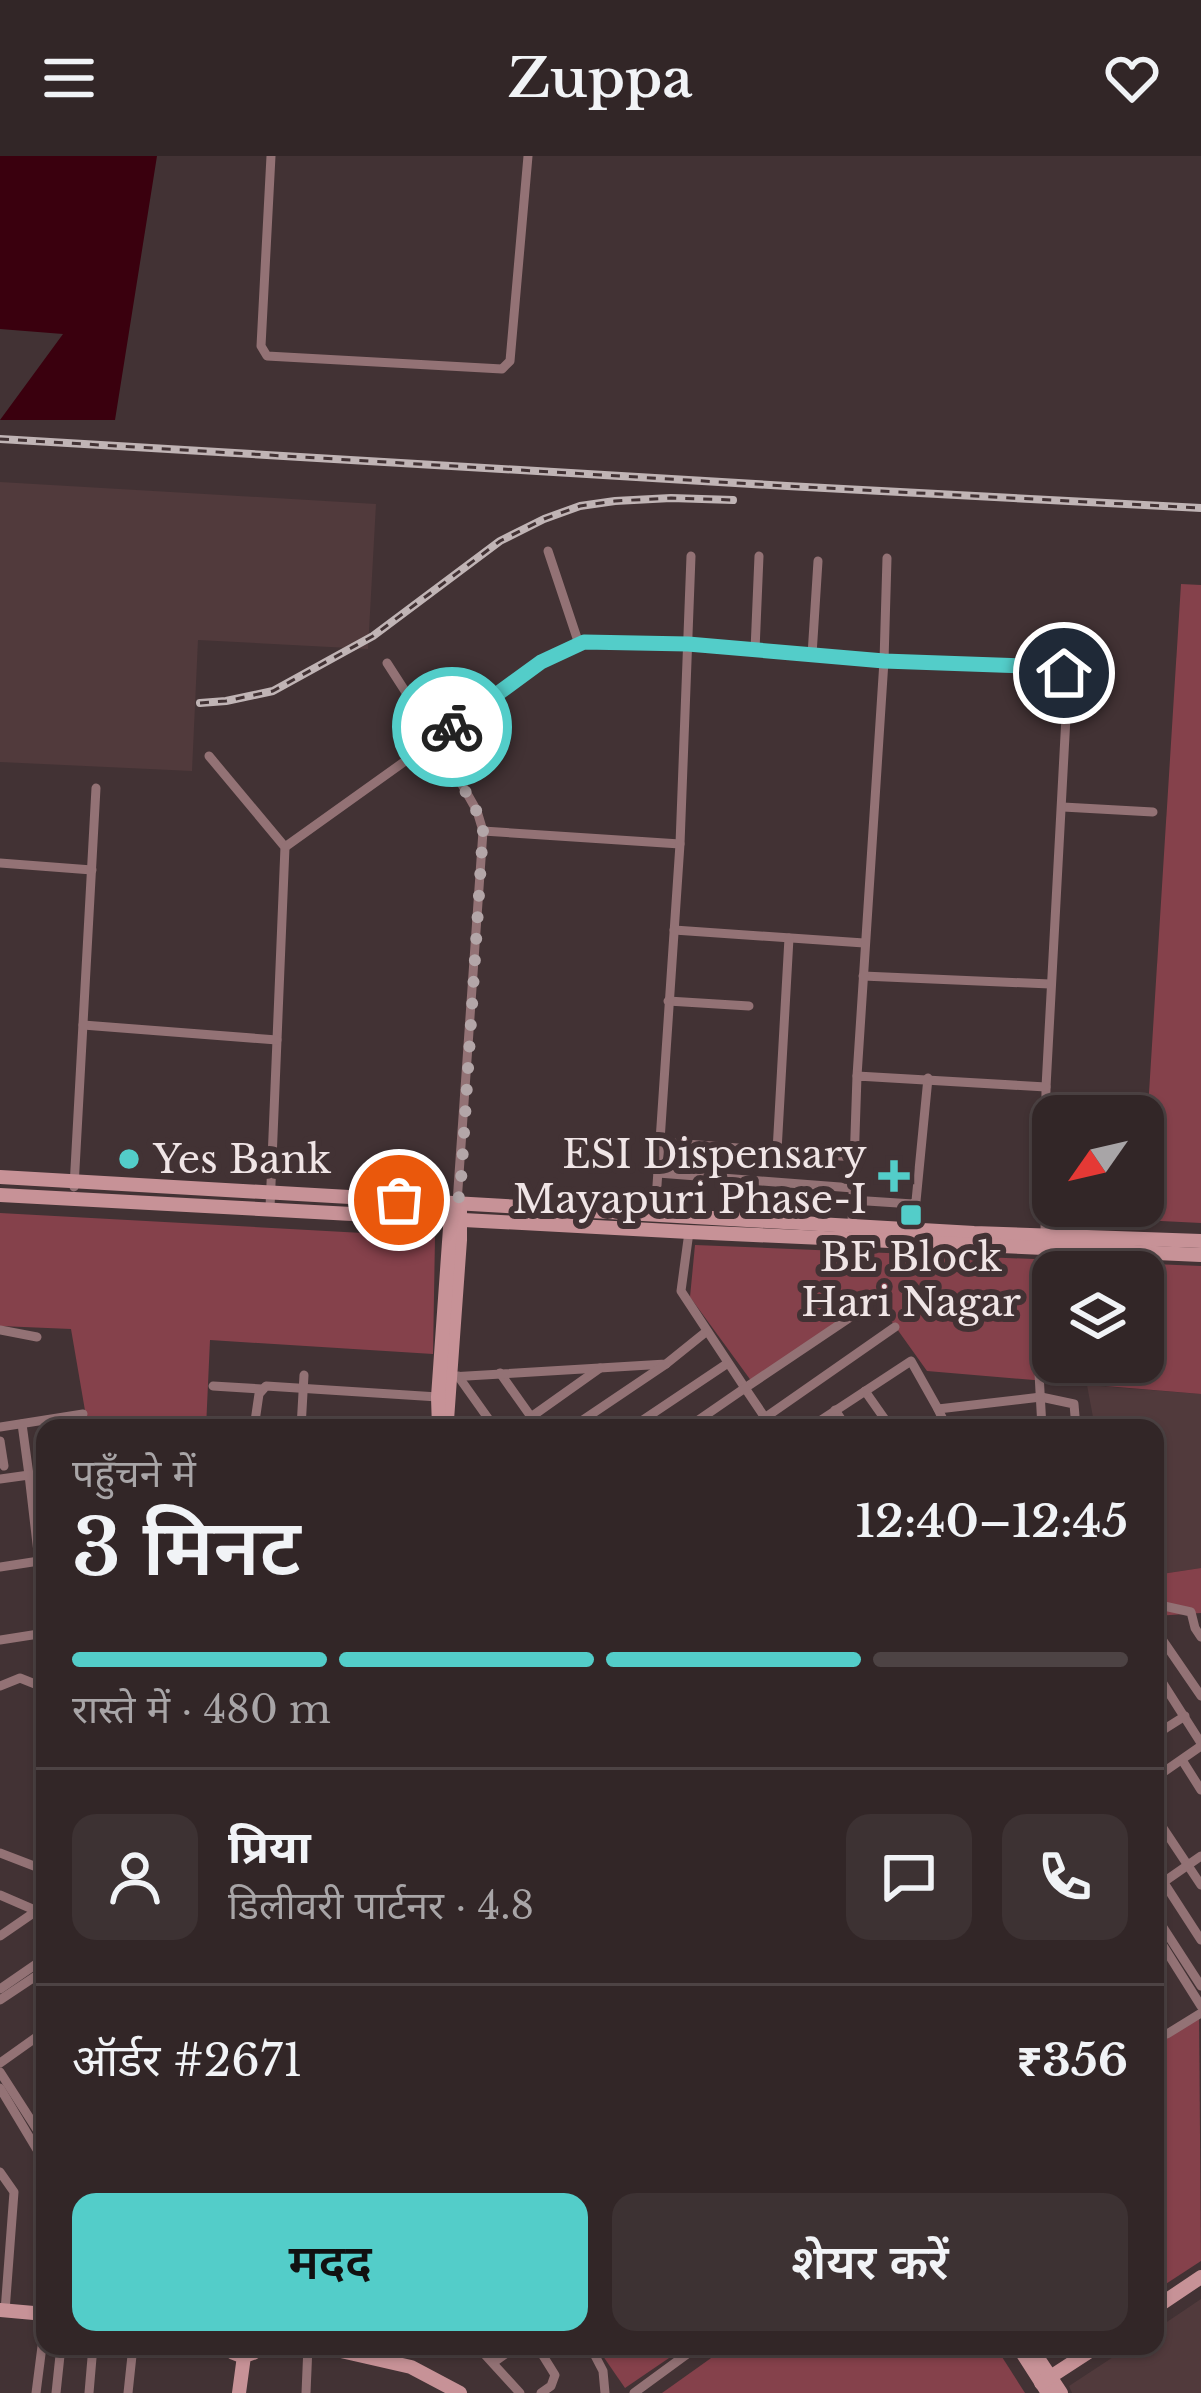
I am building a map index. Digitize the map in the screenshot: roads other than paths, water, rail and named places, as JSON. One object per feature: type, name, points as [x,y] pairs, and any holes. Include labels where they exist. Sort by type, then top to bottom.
[{"type":"main road","points":[[0,1177],[271,1191],[689,1232],[1089,1251]]},
{"type":"main road","points":[[0,1195],[270,1208],[655,1215],[1201,1241]]},
{"type":"main road","points":[[449,1419],[457,1208]]},
{"type":"main road","points":[[439,1419],[457,1208]]},
{"type":"main road","points":[[1164,1254],[1201,1255]]},
{"type":"main road","points":[[1164,2302],[1201,2277]]},
{"type":"main road","points":[[3,2311],[36,2317]]},
{"type":"main road","points":[[240,2355],[248,2355]]},
{"type":"main road","points":[[373,2355],[423,2371],[460,2393]]},
{"type":"main road","points":[[1025,2355],[1047,2384],[1061,2393]]},
{"type":"main road","points":[[1034,2355],[1047,2384]]},
{"type":"main road","points":[[1047,2384],[1086,2355]]},
{"type":"main road","points":[[239,2393],[244,2356]]},
{"type":"street","points":[[271,156],[261,346],[267,356],[502,370],[510,361],[528,156]]},
{"type":"street","points":[[548,551],[579,644]]},
{"type":"street","points":[[655,1215],[680,844],[691,556]]},
{"type":"street","points":[[755,650],[760,556]]},
{"type":"street","points":[[852,1224],[887,558]]},
{"type":"street","points":[[812,655],[818,561]]},
{"type":"street","points":[[285,847],[541,662],[579,644],[688,644],[884,661],[1057,667],[1068,680],[1050,984],[1045,1234]]},
{"type":"street","points":[[387,663],[436,739],[483,831],[457,1208]]},
{"type":"street","points":[[209,756],[285,847],[270,1208]]},
{"type":"street","points":[[73,1198],[96,788]]},
{"type":"street","points":[[1063,807],[1153,812]]},
{"type":"street","points":[[483,831],[680,844]]},
{"type":"street","points":[[0,863],[92,870]]},
{"type":"street","points":[[674,930],[865,944]]},
{"type":"street","points":[[777,1151],[789,938]]},
{"type":"street","points":[[863,976],[1050,984]]},
{"type":"street","points":[[668,1001],[748,1006]]},
{"type":"street","points":[[83,1025],[277,1040]]},
{"type":"street","points":[[857,1076],[1046,1087]]},
{"type":"street","points":[[658,1174],[913,1204],[928,1078]]},
{"type":"street","points":[[659,1142],[854,1157]]},
{"type":"street","points":[[689,1232],[681,1292],[765,1419]]},
{"type":"street","points":[[700,1419],[864,1308]]},
{"type":"street","points":[[773,1419],[895,1327]]},
{"type":"street","points":[[0,1330],[37,1337]]},
{"type":"street","points":[[584,1419],[707,1331]]},
{"type":"street","points":[[822,1419],[909,1361],[943,1419]]},
{"type":"street","points":[[645,1419],[728,1363]]},
{"type":"street","points":[[454,1377],[666,1364]]},
{"type":"street","points":[[500,1373],[531,1417],[601,1367]]},
{"type":"street","points":[[302,1419],[304,1375]]},
{"type":"street","points":[[454,1377],[488,1419]]},
{"type":"street","points":[[1040,1383],[1042,1419]]},
{"type":"street","points":[[213,1386],[438,1397]]},
{"type":"street","points":[[256,1419],[262,1389]]},
{"type":"street","points":[[866,1391],[885,1419]]},
{"type":"street","points":[[938,1409],[1041,1397],[1074,1404],[1075,1419]]},
{"type":"street","points":[[835,1410],[841,1419]]},
{"type":"street","points":[[52,1419],[83,1414]]},
{"type":"street","points":[[0,1427],[36,1422]]},
{"type":"street","points":[[22,1424],[36,1514]]},
{"type":"street","points":[[0,1441],[4,1466]]},
{"type":"street","points":[[0,1479],[29,1475]]},
{"type":"street","points":[[0,1567],[36,1561]]},
{"type":"street","points":[[1164,1606],[1196,1615],[1195,1628],[1201,1637]]},
{"type":"street","points":[[0,1640],[36,1635]]},
{"type":"street","points":[[1164,1642],[1201,1696]]},
{"type":"street","points":[[0,1687],[20,1678],[36,1684]]},
{"type":"street","points":[[1164,1684],[1201,1744],[1164,1772]]},
{"type":"street","points":[[1164,1729],[1185,1716]]},
{"type":"street","points":[[1182,1760],[1201,1790]]},
{"type":"street","points":[[1164,1829],[1201,1885]]},
{"type":"street","points":[[0,1852],[36,1865]]},
{"type":"street","points":[[1164,1882],[1201,1856]]},
{"type":"street","points":[[1164,1892],[1201,1940]]},
{"type":"street","points":[[0,1895],[36,1906]]},
{"type":"street","points":[[0,1936],[36,1911]]},
{"type":"street","points":[[1164,1927],[1196,1967],[1201,1986]]},
{"type":"street","points":[[1164,1948],[1201,2009],[1167,2034]]},
{"type":"street","points":[[0,1989],[36,1964]]},
{"type":"street","points":[[0,2000],[36,1976]]},
{"type":"street","points":[[0,2063],[36,2037]]},
{"type":"street","points":[[0,2072],[36,2126]]},
{"type":"street","points":[[0,2088],[36,2149]]},
{"type":"street","points":[[0,2172],[14,2192],[3,2311]]},
{"type":"street","points":[[36,2393],[41,2355]]},
{"type":"street","points":[[56,2393],[60,2355]]},
{"type":"street","points":[[89,2393],[92,2355]]},
{"type":"street","points":[[128,2393],[132,2355]]},
{"type":"street","points":[[305,2393],[307,2355]]},
{"type":"street","points":[[487,2355],[520,2393]]},
{"type":"street","points":[[494,2362],[504,2355]]},
{"type":"street","points":[[541,2393],[554,2383],[555,2375],[543,2355]]},
{"type":"street","points":[[595,2355],[603,2371],[605,2393]]},
{"type":"street","points":[[634,2393],[686,2355]]},
{"type":"railway","points":[[0,439],[1201,508]]},
{"type":"railway","points":[[200,703],[273,691],[373,636],[500,541],[544,519],[580,506],[615,501],[733,500]]},
{"type":"place","name":"Yes Bank","points":[[129,1159]]},
{"type":"place","name":"ESI Dispensary Mayapuri Phase-I","points":[[894,1176]]},
{"type":"place","name":"BE Block Hari Nagar","points":[[911,1215]]}]
